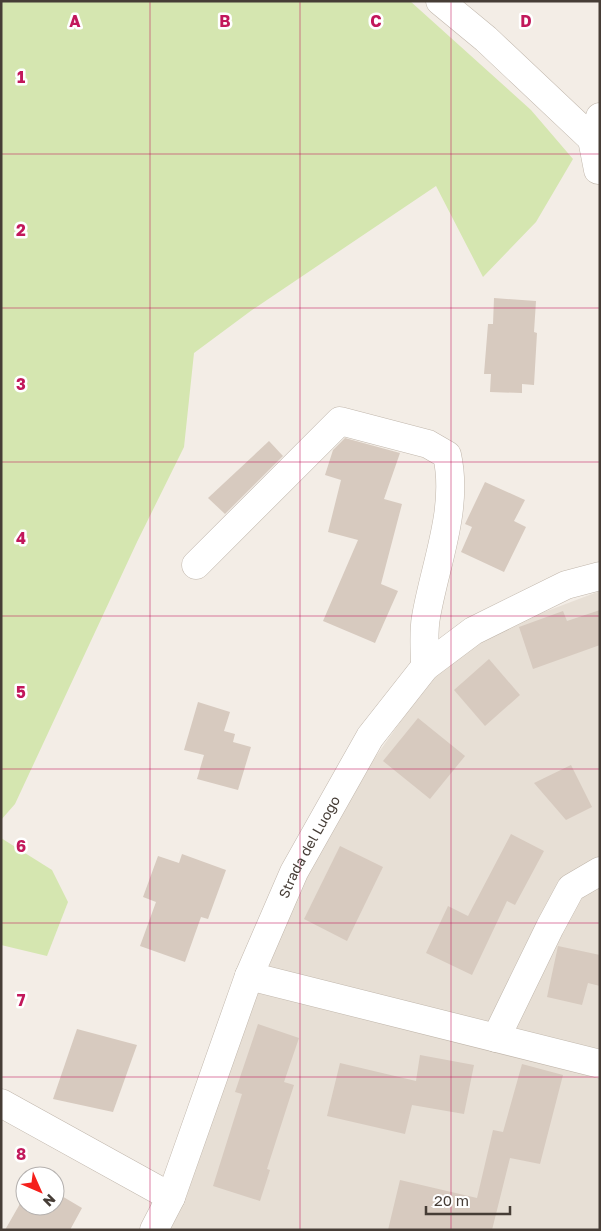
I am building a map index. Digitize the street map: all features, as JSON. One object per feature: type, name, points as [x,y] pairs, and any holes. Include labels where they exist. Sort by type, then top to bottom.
[{"type":"street","points":[[440,1],[596,128],[599,172]]},
{"type":"street","points":[[196,565],[340,421],[428,444],[447,454],[452,476],[445,533],[425,619],[425,667]]},
{"type":"street","name":"Strada del Luogo","points":[[154,1230],[170,1197],[249,976],[294,872],[370,737],[425,667],[473,631],[566,585],[600,576]]},
{"type":"street","points":[[496,1038],[571,888],[600,871]]},
{"type":"street","points":[[249,976],[600,1064]]},
{"type":"street","points":[[1,1103],[170,1197]]},
{"type":"shaded area","points":[[600,591],[600,1230],[153,1230],[294,872],[454,646]]},
{"type":"green space","points":[[1,1],[410,1],[531,110],[573,159],[536,222],[483,277],[436,186],[252,310],[194,353],[184,447],[137,542],[15,804],[1,820]]},
{"type":"green space","points":[[1,838],[52,870],[68,902],[47,956],[1,945]]},
{"type":"building","points":[[494,298],[536,301],[534,332],[537,333],[534,385],[522,384],[522,393],[490,392],[491,374],[484,374],[488,324],[493,324]]},
{"type":"building","points":[[345,438],[400,453],[384,499],[402,504],[381,584],[398,591],[375,643],[323,621],[358,540],[328,532],[341,480],[325,475],[333,450]]},
{"type":"building","points":[[269,441],[283,456],[225,514],[208,498]]},
{"type":"building","points":[[485,482],[525,500],[514,521],[526,527],[504,572],[461,552],[472,527],[465,524]]},
{"type":"building","points":[[600,610],[600,645],[533,669],[519,627],[563,611],[567,621]]},
{"type":"building","points":[[489,659],[520,695],[485,726],[454,690]]},
{"type":"building","points":[[198,702],[230,712],[224,731],[235,734],[233,742],[251,747],[238,790],[197,779],[204,755],[184,750]]},
{"type":"building","points":[[418,718],[465,756],[430,799],[383,761]]},
{"type":"building","points":[[571,765],[592,807],[566,820],[534,783]]},
{"type":"building","points":[[511,834],[544,851],[515,905],[507,901],[472,975],[426,953],[448,906],[468,916]]},
{"type":"building","points":[[340,846],[383,867],[347,941],[304,919]]},
{"type":"building","points":[[182,854],[226,870],[208,919],[201,917],[185,962],[140,946],[156,902],[143,897],[158,856],[179,863]]},
{"type":"building","points":[[558,946],[600,955],[600,986],[588,983],[582,1005],[547,997]]},
{"type":"building","points":[[258,1024],[299,1038],[284,1082],[294,1085],[267,1169],[270,1170],[260,1201],[213,1186],[242,1094],[235,1092]]},
{"type":"building","points":[[77,1029],[137,1045],[113,1112],[53,1099]]},
{"type":"building","points":[[420,1055],[474,1065],[464,1114],[412,1105],[405,1134],[327,1116],[340,1063],[416,1081]]},
{"type":"building","points":[[522,1064],[563,1075],[540,1164],[510,1158],[492,1230],[388,1230],[400,1180],[477,1198],[493,1130],[503,1132]]},
{"type":"building","points":[[65,1198],[82,1208],[70,1230],[5,1230],[15,1212],[15,1216],[65,1216]]}]
